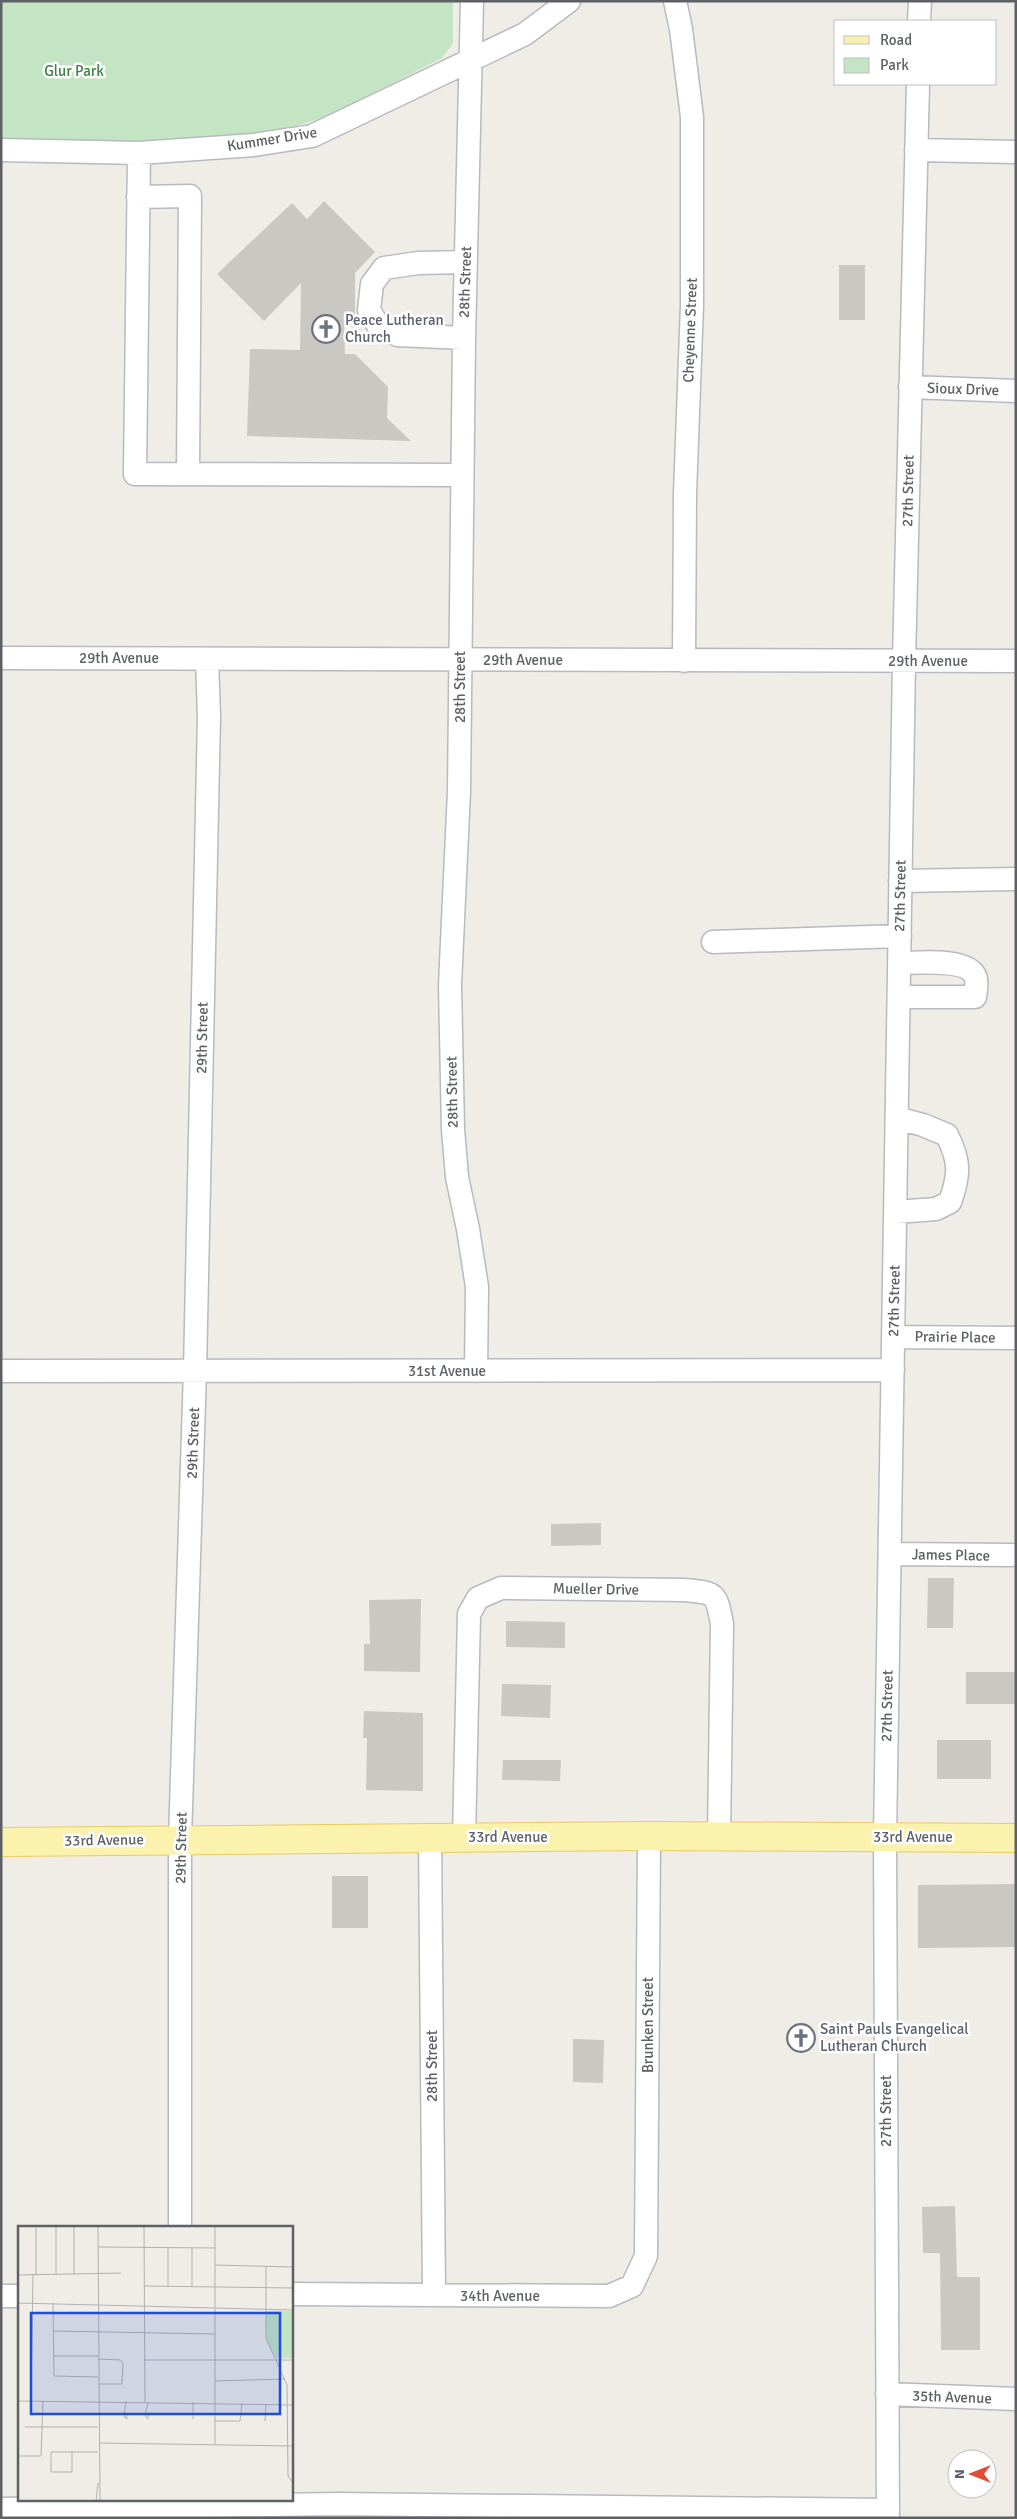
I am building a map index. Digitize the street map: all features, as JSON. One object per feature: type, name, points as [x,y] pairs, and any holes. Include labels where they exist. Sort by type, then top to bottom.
[{"type":"main road","name":"33rd Avenue","points":[[1,1842],[180,1838],[649,1836],[1016,1838]]},
{"type":"street","name":"28th Street","points":[[472,1],[464,338],[459,791],[450,985],[453,1128],[457,1177],[468,1229],[476,1287],[476,1371]]},
{"type":"street","name":"Kummer Drive","points":[[1,150],[139,153],[254,145],[312,136],[525,34],[569,1]]},
{"type":"street","name":"Cheyenne Street","points":[[675,1],[681,29],[692,117],[692,305],[685,494],[684,661]]},
{"type":"street","points":[[919,20],[920,1]]},
{"type":"street","name":"27th Street","points":[[888,2514],[885,1837],[904,661],[918,85]]},
{"type":"street","points":[[916,150],[1016,152]]},
{"type":"street","points":[[139,153],[135,474],[462,474]]},
{"type":"street","points":[[138,197],[190,196],[188,474]]},
{"type":"street","points":[[464,338],[398,335],[379,328],[369,310],[372,284],[384,268],[418,263],[466,262]]},
{"type":"street","name":"Sioux Drive","points":[[910,388],[1016,391]]},
{"type":"street","name":"29th Avenue","points":[[1,658],[684,661],[1016,660]]},
{"type":"street","name":"29th Street","points":[[180,2226],[180,1838],[195,1371],[209,726],[206,659]]},
{"type":"street","points":[[900,881],[1016,879]]},
{"type":"street","points":[[713,942],[900,936]]},
{"type":"street","points":[[899,963],[956,964],[967,967],[976,976],[977,986],[975,997],[899,997]]},
{"type":"street","points":[[896,1212],[936,1209],[950,1202],[958,1173],[956,1155],[947,1135],[923,1125],[897,1118]]},
{"type":"street","name":"Prairie Place","points":[[893,1336],[1016,1338]]},
{"type":"street","name":"31st Avenue","points":[[1,1372],[893,1370]]},
{"type":"street","name":"James Place","points":[[890,1554],[1015,1554]]},
{"type":"street","name":"Mueller Drive","points":[[464,1837],[469,1614],[478,1598],[500,1588],[684,1590],[709,1592],[718,1600],[722,1624],[719,1837]]},
{"type":"street","name":"Brunken Street","points":[[647,2214],[649,1836]]},
{"type":"street","name":"28th Street","points":[[430,1837],[434,2295]]},
{"type":"street","name":"34th Avenue","points":[[292,2294],[609,2296],[632,2286],[646,2256],[647,2214]]},
{"type":"street","points":[[1,2296],[18,2296]]},
{"type":"street","name":"35th Avenue","points":[[888,2394],[1016,2399]]},
{"type":"street","points":[[1,2509],[338,2504],[888,2514]]},
{"type":"green space","name":"Glur Park","points":[[1,1],[453,1],[453,43],[442,58],[326,117],[278,131],[214,141],[1,142]]},
{"type":"building","points":[[324,201],[375,252],[355,273],[355,320],[344,320],[345,354],[355,354],[388,387],[387,418],[411,441],[247,436],[250,349],[300,350],[301,283],[264,321],[217,274],[292,203],[307,219]]},
{"type":"building","points":[[839,265],[865,265],[865,320],[839,320]]},
{"type":"building","points":[[601,1523],[601,1545],[551,1546],[551,1524]]},
{"type":"building","points":[[928,1578],[954,1578],[953,1628],[927,1628]]},
{"type":"building","points":[[421,1599],[420,1672],[364,1671],[364,1644],[370,1644],[369,1600]]},
{"type":"building","points":[[506,1621],[565,1622],[565,1648],[506,1647]]},
{"type":"building","points":[[966,1672],[1016,1672],[1016,1704],[966,1704]]},
{"type":"building","points":[[502,1684],[551,1685],[550,1718],[501,1716]]},
{"type":"building","points":[[364,1711],[423,1713],[423,1791],[366,1790],[367,1738],[363,1738]]},
{"type":"building","points":[[937,1740],[991,1740],[991,1779],[937,1779]]},
{"type":"building","points":[[503,1760],[561,1760],[560,1781],[502,1780]]},
{"type":"building","points":[[332,1876],[368,1876],[368,1928],[332,1928]]},
{"type":"building","points":[[1016,1884],[1016,1947],[918,1948],[918,1885]]},
{"type":"building","points":[[573,2039],[604,2040],[603,2083],[573,2082]]},
{"type":"building","points":[[955,2206],[957,2277],[980,2277],[980,2350],[941,2350],[940,2253],[923,2253],[922,2207]]},
{"type":"place","name":"Peace Lutheran Church","points":[[326,329]]},
{"type":"place","name":"Saint Pauls Evangelical Lutheran Church","points":[[801,2038]]}]
